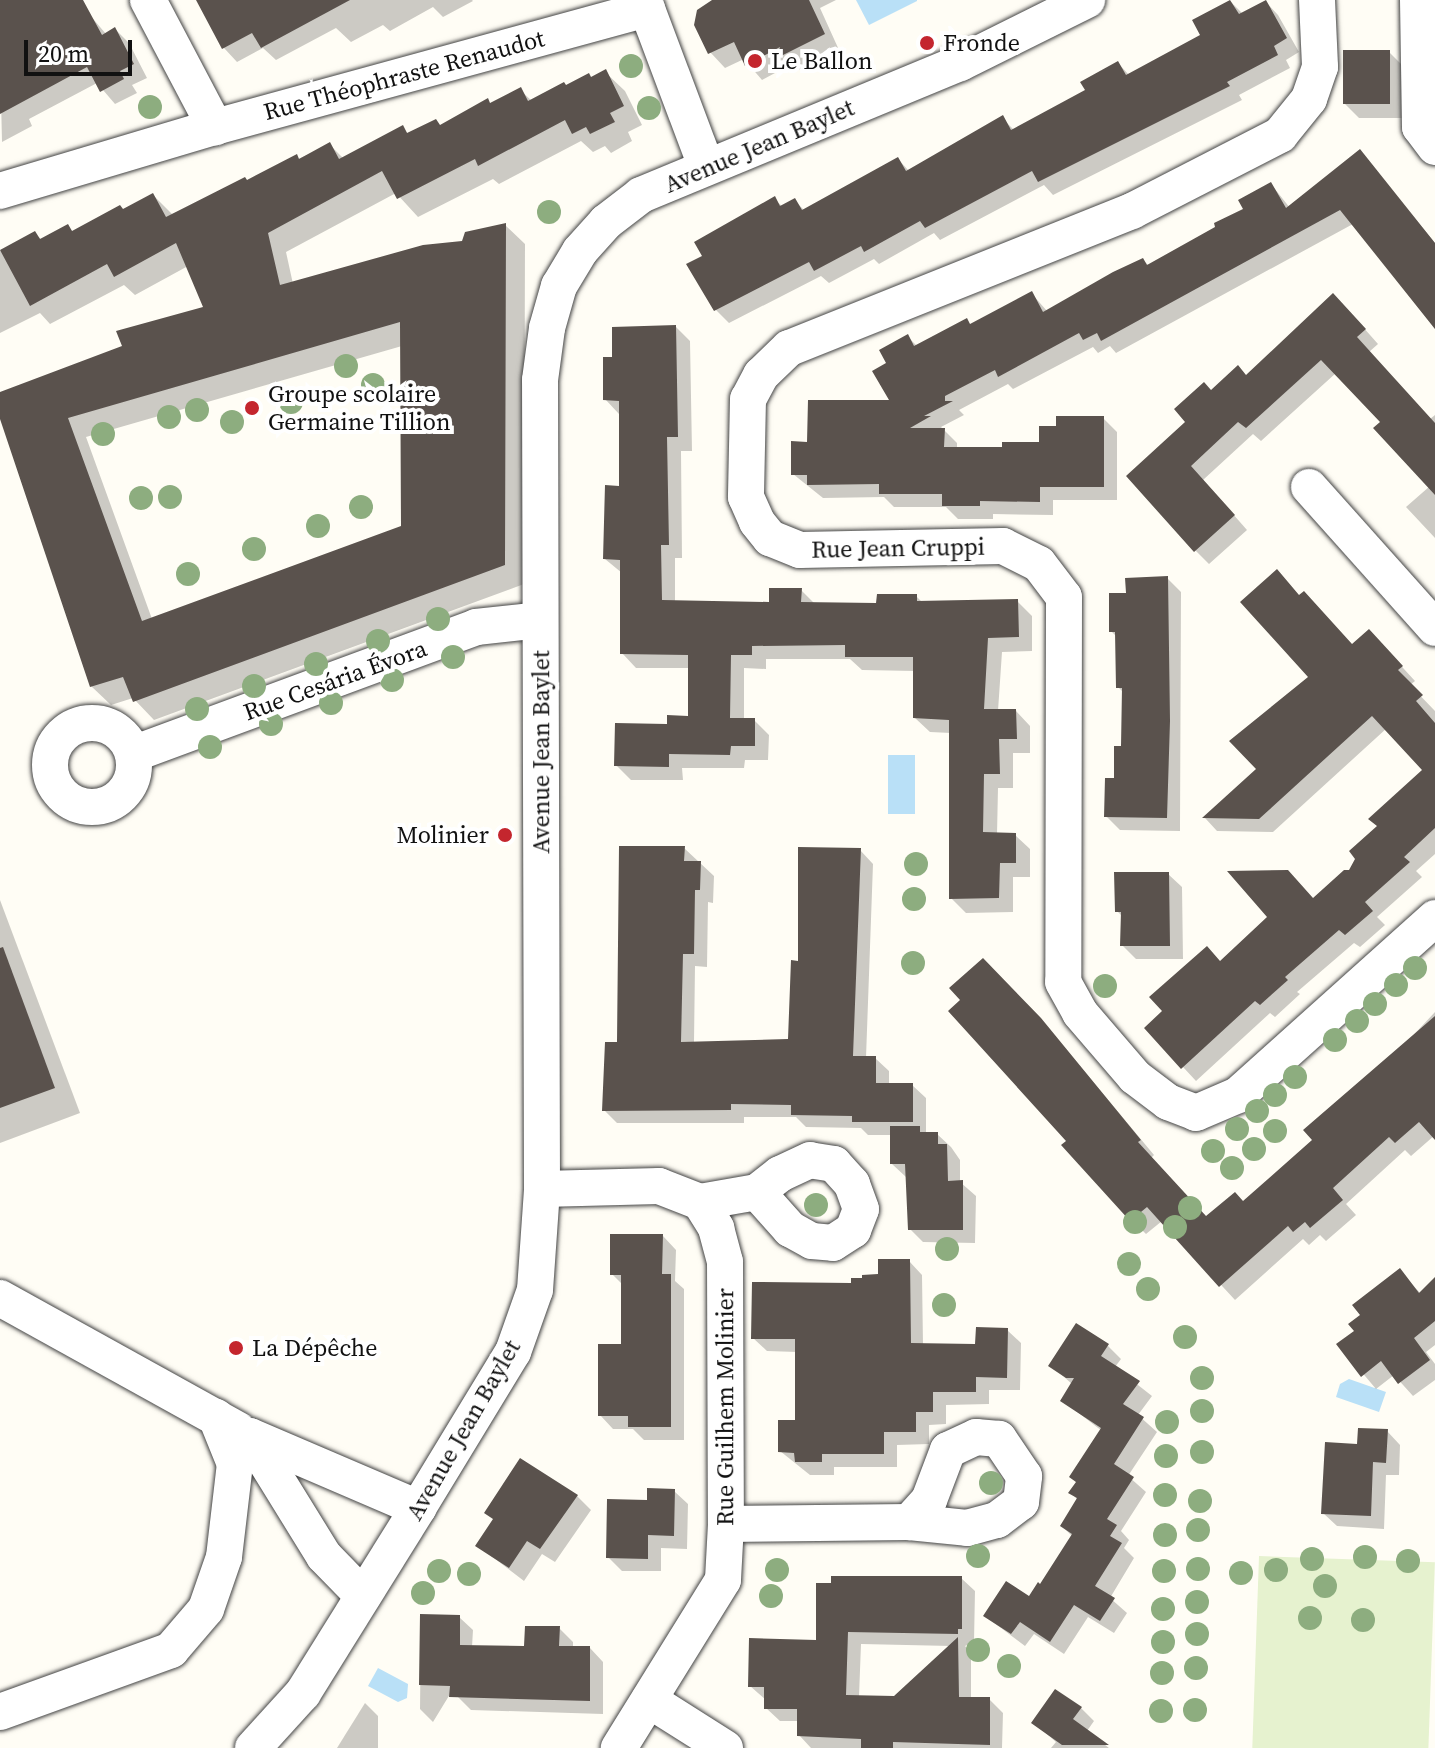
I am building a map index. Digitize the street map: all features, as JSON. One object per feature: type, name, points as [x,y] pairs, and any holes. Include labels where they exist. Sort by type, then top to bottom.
[{"type":"street","points":[[148,0],[215,127]]},
{"type":"street","name":"Avenue Jean Baylet","points":[[253,1748],[303,1693],[418,1508],[513,1352],[535,1290],[542,1189],[540,380],[547,328],[559,286],[580,251],[606,222],[641,195],[960,63],[1087,0]]},
{"type":"street","name":"Rue Jean Cruppi","points":[[1317,0],[1320,67],[1309,99],[1280,135],[1132,211],[789,348],[761,375],[748,399],[746,497],[757,522],[770,538],[800,550],[1003,546],[1039,564],[1064,597],[1063,982],[1080,1013],[1135,1077],[1168,1102],[1196,1113],[1238,1095],[1435,918]]},
{"type":"street","points":[[1418,0],[1420,127],[1435,147]]},
{"type":"street","name":"Rue Théophraste Renaudot","points":[[0,191],[649,5],[706,166]]},
{"type":"street","points":[[1309,487],[1435,628]]},
{"type":"street","name":"Rue Cesária Évora","points":[[133,754],[476,627],[540,620]]},
{"type":"street","points":[[542,1189],[659,1186],[700,1202],[757,1192]]},
{"type":"street","name":"Rue Guilhem Molinier","points":[[619,1748],[706,1613],[723,1580],[726,1524],[725,1262],[716,1228],[700,1202]]},
{"type":"street","points":[[0,1298],[250,1436],[418,1508]]},
{"type":"street","points":[[0,1712],[171,1650],[206,1609],[224,1557],[235,1464],[216,1417]]},
{"type":"street","points":[[250,1436],[324,1556],[363,1596]]},
{"type":"street","points":[[726,1524],[909,1522]]},
{"type":"street","points":[[649,1700],[725,1748]]},
{"type":"green space","points":[[1259,1556],[1435,1562],[1428,1748],[1252,1748]]},
{"type":"water","points":[[856,0],[917,0],[917,1],[869,25]]},
{"type":"water","points":[[888,755],[915,755],[915,814],[888,814]]},
{"type":"water","points":[[1349,1379],[1386,1392],[1379,1412],[1336,1397],[1340,1384]]},
{"type":"water","points":[[378,1668],[408,1684],[407,1698],[398,1702],[368,1686]]},
{"type":"building","points":[[0,0],[83,0],[102,35],[115,27],[134,64],[120,71],[124,79],[100,92],[87,67],[0,114]]},
{"type":"building","points":[[196,0],[350,0],[261,48],[252,33],[222,49]]},
{"type":"building","points":[[712,0],[809,0],[825,34],[777,58],[780,47],[745,66],[734,42],[708,54],[694,25],[697,10]]},
{"type":"building","points":[[1230,0],[1239,14],[1266,0],[1287,38],[1274,46],[1278,55],[1227,82],[1230,86],[1038,182],[1032,171],[925,228],[920,221],[864,252],[861,246],[814,271],[809,262],[714,311],[686,264],[702,256],[694,242],[775,196],[780,206],[795,198],[802,210],[898,157],[906,171],[1003,115],[1011,130],[1085,90],[1080,82],[1118,61],[1126,75],[1200,35],[1192,20]]},
{"type":"building","points":[[1343,50],[1390,50],[1390,104],[1343,104]]},
{"type":"building","points":[[606,69],[624,106],[610,113],[615,122],[590,134],[586,127],[572,134],[565,120],[478,166],[475,159],[397,199],[382,171],[268,233],[280,285],[423,245],[462,241],[465,232],[506,223],[505,565],[133,702],[123,677],[90,687],[0,419],[0,392],[122,346],[116,331],[203,307],[176,243],[114,277],[107,264],[30,306],[0,250],[35,231],[40,239],[68,224],[72,231],[120,205],[123,209],[153,193],[166,217],[245,177],[247,180],[297,154],[299,159],[330,142],[339,159],[403,125],[407,133],[436,119],[440,125],[488,98],[490,103],[521,87],[528,101],[564,82],[566,85],[589,73],[591,77]],"holes":[[[400,322],[401,526],[142,621],[68,418]]]},
{"type":"building","points":[[1360,149],[1435,243],[1435,329],[1340,210],[1101,341],[1097,333],[1083,340],[1079,333],[998,377],[995,370],[945,396],[945,401],[953,401],[924,416],[931,416],[910,428],[945,428],[944,447],[1002,447],[1002,442],[1039,442],[1039,426],[1056,426],[1056,416],[1104,416],[1104,487],[1040,487],[1040,502],[980,501],[980,506],[942,506],[942,494],[879,494],[879,484],[807,485],[807,475],[791,475],[791,441],[807,442],[808,400],[889,400],[872,371],[886,363],[879,350],[908,334],[914,346],[967,318],[970,324],[1032,291],[1043,312],[1113,272],[1143,258],[1147,265],[1215,227],[1214,223],[1243,209],[1238,200],[1271,182],[1286,208]]},
{"type":"building","points":[[1333,293],[1366,329],[1357,337],[1435,423],[1435,495],[1373,428],[1380,422],[1321,360],[1246,428],[1238,422],[1191,466],[1235,515],[1194,552],[1126,476],[1185,422],[1174,409],[1204,382],[1211,390],[1238,365],[1246,375]]},
{"type":"building","points":[[676,325],[678,437],[667,437],[669,545],[661,545],[662,600],[769,602],[769,588],[802,588],[801,602],[876,603],[877,594],[917,594],[917,601],[1018,599],[1019,637],[988,638],[984,709],[1016,709],[1017,739],[999,739],[1000,774],[984,774],[983,832],[1016,833],[1016,863],[1000,863],[999,898],[949,899],[949,720],[913,718],[913,657],[845,657],[845,645],[752,646],[752,655],[731,655],[730,718],[755,718],[755,746],[731,746],[730,755],[669,754],[669,767],[614,766],[615,723],[667,724],[667,715],[688,716],[688,655],[620,654],[620,560],[603,559],[605,485],[619,486],[619,401],[603,400],[603,357],[612,357],[612,327]]},
{"type":"building","points":[[1277,569],[1299,595],[1304,591],[1352,644],[1369,629],[1403,666],[1398,670],[1423,695],[1416,701],[1435,723],[1435,828],[1404,857],[1410,862],[1365,902],[1373,911],[1345,935],[1339,930],[1285,977],[1288,980],[1260,1005],[1255,1001],[1181,1069],[1144,1028],[1162,1011],[1149,997],[1207,946],[1220,961],[1267,917],[1227,871],[1288,870],[1313,898],[1344,870],[1349,870],[1355,859],[1349,851],[1377,826],[1368,819],[1422,770],[1372,716],[1259,819],[1202,818],[1256,769],[1229,741],[1308,677],[1240,602]]},
{"type":"building","points":[[1168,576],[1170,721],[1167,818],[1104,817],[1105,778],[1114,778],[1114,746],[1121,746],[1122,688],[1116,688],[1115,632],[1109,632],[1109,593],[1126,593],[1125,578]]},
{"type":"building","points":[[619,846],[685,846],[684,861],[701,861],[700,890],[695,890],[694,954],[683,954],[681,1042],[788,1039],[791,960],[798,961],[798,847],[861,848],[853,1056],[876,1056],[876,1083],[913,1083],[913,1122],[852,1122],[852,1116],[791,1115],[791,1105],[731,1104],[731,1110],[602,1111],[605,1042],[617,1042]]},
{"type":"building","points":[[1114,872],[1169,872],[1170,946],[1120,946],[1121,912],[1115,912]]},
{"type":"building","points":[[3,947],[55,1088],[0,1108],[0,948]]},
{"type":"building","points":[[983,958],[1041,1018],[1141,1140],[1138,1142],[1206,1216],[1235,1192],[1243,1201],[1312,1140],[1303,1130],[1435,1016],[1435,1140],[1419,1122],[1395,1143],[1389,1137],[1333,1188],[1343,1200],[1310,1228],[1305,1222],[1293,1232],[1288,1226],[1219,1287],[1147,1207],[1130,1221],[1061,1145],[1066,1141],[948,1011],[960,1000],[949,988]]},
{"type":"building","points":[[890,1126],[920,1126],[920,1132],[938,1132],[938,1144],[947,1144],[948,1181],[963,1180],[963,1230],[908,1230],[905,1164],[890,1164]]},
{"type":"building","points":[[610,1234],[663,1234],[662,1274],[671,1274],[671,1427],[628,1427],[628,1416],[598,1416],[598,1344],[621,1344],[621,1275],[610,1275]]},
{"type":"building","points":[[878,1259],[910,1259],[911,1343],[975,1344],[976,1327],[1008,1328],[1007,1378],[976,1377],[976,1392],[933,1392],[933,1412],[916,1412],[916,1432],[884,1432],[884,1454],[822,1454],[822,1462],[795,1462],[794,1453],[778,1452],[778,1420],[795,1420],[795,1339],[751,1339],[752,1282],[851,1283],[851,1278],[878,1274]]},
{"type":"building","points":[[1400,1268],[1419,1293],[1435,1277],[1435,1321],[1414,1338],[1430,1360],[1398,1384],[1381,1361],[1361,1377],[1336,1344],[1354,1331],[1348,1324],[1360,1315],[1352,1305]]},
{"type":"building","points":[[1076,1323],[1109,1344],[1101,1356],[1140,1381],[1123,1404],[1144,1417],[1114,1464],[1134,1477],[1107,1519],[1117,1525],[1110,1536],[1122,1543],[1095,1586],[1115,1598],[1100,1621],[1074,1605],[1050,1642],[1020,1622],[1011,1634],[983,1616],[1006,1581],[1029,1596],[1072,1534],[1060,1526],[1077,1498],[1068,1493],[1076,1482],[1069,1477],[1101,1428],[1060,1401],[1074,1378],[1066,1378],[1048,1366]]},
{"type":"building","points":[[1358,1428],[1388,1429],[1386,1463],[1373,1462],[1371,1516],[1321,1514],[1325,1442],[1357,1444]]},
{"type":"building","points":[[520,1458],[578,1495],[540,1549],[527,1541],[509,1568],[475,1546],[493,1519],[484,1513]]},
{"type":"building","points":[[647,1488],[675,1489],[674,1536],[648,1535],[648,1559],[606,1558],[607,1499],[647,1500]]},
{"type":"building","points":[[831,1576],[962,1576],[962,1629],[958,1629],[958,1634],[848,1632],[846,1695],[894,1696],[958,1637],[959,1697],[990,1697],[990,1745],[893,1742],[893,1748],[861,1748],[861,1739],[797,1736],[797,1709],[764,1709],[764,1687],[748,1687],[749,1638],[816,1640],[816,1583],[831,1583]]},
{"type":"building","points":[[420,1614],[460,1615],[460,1645],[524,1646],[525,1626],[560,1626],[559,1646],[590,1646],[590,1701],[449,1697],[450,1686],[419,1685]]},
{"type":"building","points":[[1055,1689],[1082,1707],[1073,1719],[1109,1745],[1062,1745],[1031,1723]]},
{"type":"place","name":"Fronde","points":[[927,43]]},
{"type":"place","name":"Le Ballon","points":[[755,61]]},
{"type":"place","name":"Groupe scolaire Germaine Tillion","points":[[252,408]]},
{"type":"place","name":"Molinier","points":[[505,835]]},
{"type":"place","name":"La Dépêche","points":[[236,1348]]}]
